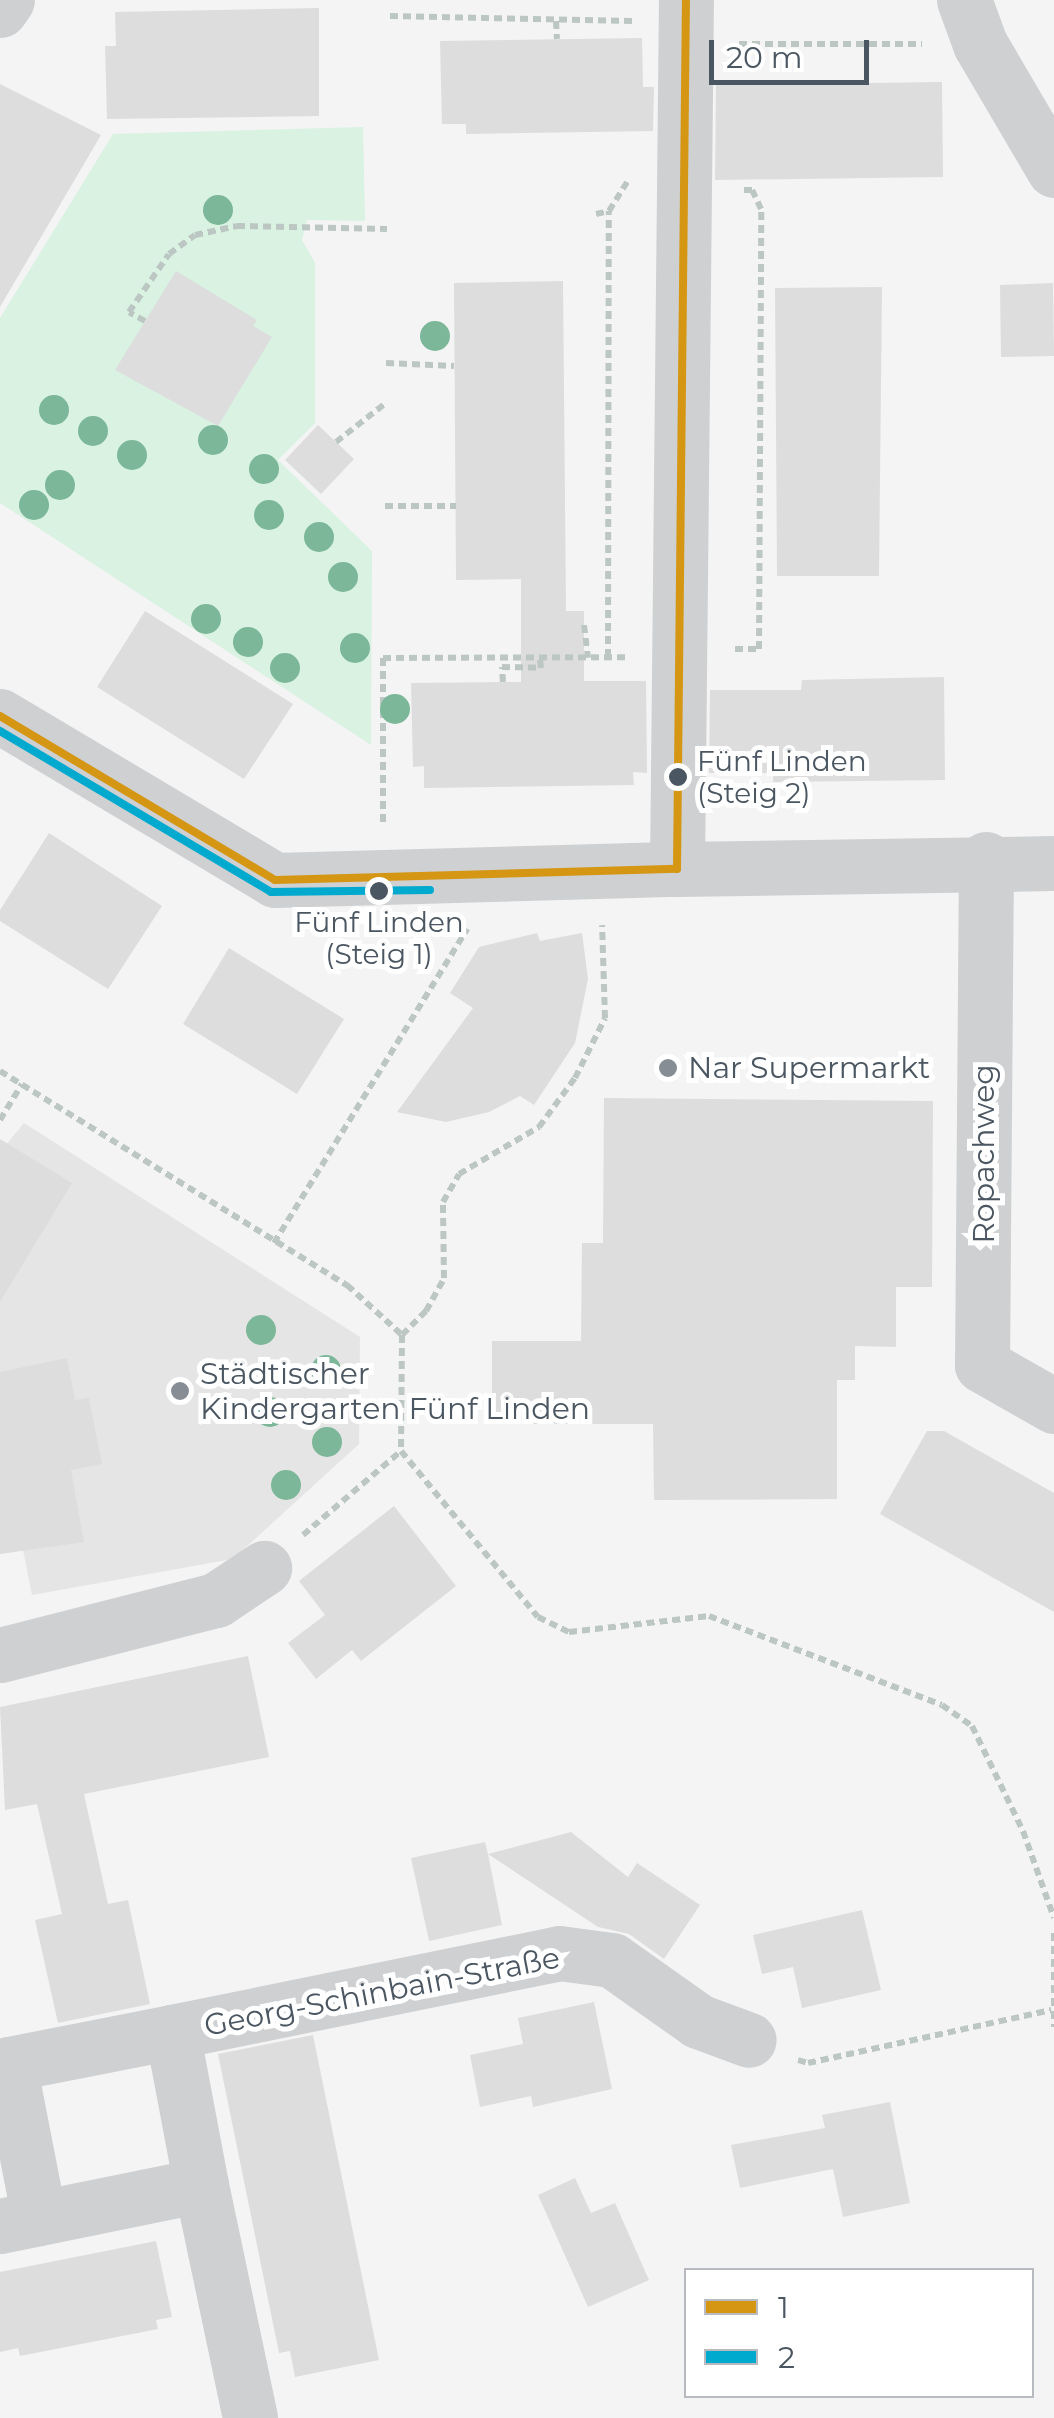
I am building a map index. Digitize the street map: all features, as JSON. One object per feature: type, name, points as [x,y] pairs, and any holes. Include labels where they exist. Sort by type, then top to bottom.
[{"type":"street","points":[[0,10],[6,0]]},
{"type":"street","points":[[677,869],[701,660],[686,21]]},
{"type":"street","points":[[972,22],[1054,170]]},
{"type":"street","points":[[0,716],[275,880],[496,878],[986,860],[1052,863]]},
{"type":"street","name":"Ropachweg","points":[[986,860],[982,1365],[1054,1406]]},
{"type":"street","points":[[0,1655],[216,1600],[264,1568]]},
{"type":"street","name":"Georg-Schinbain-Straße","points":[[201,2185],[19,2222],[4,2042],[172,2032],[559,1953],[612,1960],[698,2021],[750,2040]]},
{"type":"street","name":"Georg-Schinbain-Straße","points":[[172,2032],[250,2418]]},
{"type":"path","points":[[390,16],[662,24],[972,22]]},
{"type":"path","points":[[556,21],[557,39]]},
{"type":"path","points":[[608,657],[609,211],[629,179],[629,163]]},
{"type":"path","points":[[382,878],[383,658],[701,660],[725,649],[759,649],[761,209],[752,190],[725,190]]},
{"type":"path","points":[[596,214],[609,211]]},
{"type":"path","points":[[145,322],[130,312],[170,254],[195,235],[237,226],[387,228]]},
{"type":"path","points":[[386,363],[454,366]]},
{"type":"path","points":[[336,442],[386,404]]},
{"type":"path","points":[[385,506],[456,506]]},
{"type":"path","points":[[584,624],[588,658]]},
{"type":"path","points":[[503,682],[502,667],[540,668],[540,658]]},
{"type":"path","points":[[601,873],[605,1018],[575,1078],[538,1127],[459,1174],[443,1202],[444,1278],[426,1310],[402,1334],[401,1451],[538,1616],[569,1632],[708,1616],[942,1705],[972,1726],[1023,1830],[1054,1918]]},
{"type":"path","points":[[274,1242],[416,1019],[496,878]]},
{"type":"path","points":[[0,1071],[347,1285],[402,1334]]},
{"type":"path","points":[[0,1120],[22,1084]]},
{"type":"path","points":[[264,1568],[401,1451]]},
{"type":"path","points":[[1054,1933],[1050,2010],[1054,2027]]},
{"type":"path","points":[[750,2040],[808,2063],[1050,2010]]},
{"type":"shaded area","name":"Städtischer Kindergarten Fünf Linden","points":[[24,1123],[360,1337],[359,1444],[233,1559],[32,1595],[23,1550],[0,1554],[0,1152]]},
{"type":"green space","points":[[363,127],[365,221],[307,220],[302,240],[315,263],[315,423],[278,460],[372,551],[371,745],[0,503],[0,318],[113,134]]},
{"type":"building","points":[[319,8],[319,116],[107,119],[105,46],[116,46],[115,12]]},
{"type":"building","points":[[642,38],[643,87],[654,87],[653,131],[466,134],[466,124],[442,124],[440,41]]},
{"type":"building","points":[[942,82],[943,177],[715,180],[716,85]]},
{"type":"building","points":[[0,84],[101,135],[0,307]]},
{"type":"building","points":[[176,271],[257,320],[253,326],[272,337],[218,426],[115,370]]},
{"type":"building","points":[[563,281],[566,611],[584,611],[584,681],[646,681],[647,773],[633,772],[634,785],[424,788],[424,766],[413,767],[411,683],[521,682],[521,579],[456,580],[454,283]]},
{"type":"building","points":[[1053,283],[1054,356],[1001,357],[1000,285]]},
{"type":"building","points":[[882,287],[879,576],[777,576],[775,288]]},
{"type":"building","points":[[318,425],[354,459],[321,494],[285,460]]},
{"type":"building","points":[[145,611],[293,704],[244,779],[97,687]]},
{"type":"building","points":[[944,677],[945,780],[773,782],[773,773],[709,773],[710,690],[801,690],[802,680]]},
{"type":"building","points":[[49,833],[162,906],[108,989],[0,921],[0,910]]},
{"type":"building","points":[[537,933],[540,941],[582,933],[588,979],[575,1043],[534,1105],[520,1096],[489,1112],[446,1122],[397,1112],[473,1008],[450,993],[479,947]]},
{"type":"building","points":[[229,948],[344,1019],[297,1094],[183,1024]]},
{"type":"building","points":[[604,1098],[933,1101],[932,1287],[896,1287],[896,1347],[855,1346],[855,1380],[837,1380],[837,1499],[654,1500],[653,1424],[492,1424],[492,1341],[581,1341],[582,1243],[603,1243]]},
{"type":"building","points":[[0,1139],[72,1183],[0,1302]]},
{"type":"building","points":[[67,1358],[75,1400],[89,1398],[102,1464],[71,1470],[84,1542],[0,1554],[0,1372]]},
{"type":"building","points":[[927,1431],[944,1431],[1054,1493],[1054,1612],[880,1514]]},
{"type":"building","points":[[394,1506],[456,1586],[361,1661],[352,1650],[316,1679],[288,1643],[325,1615],[299,1581]]},
{"type":"building","points":[[248,1656],[269,1757],[84,1794],[108,1904],[128,1900],[150,2004],[58,2023],[35,1920],[62,1914],[37,1804],[5,1810],[0,1707]]},
{"type":"building","points":[[571,1832],[628,1877],[637,1863],[700,1905],[664,1959],[629,1934],[598,1927],[488,1854]]},
{"type":"building","points":[[485,1842],[502,1925],[429,1941],[411,1858]]},
{"type":"building","points":[[862,1910],[881,1990],[802,2008],[793,1967],[762,1974],[753,1935]]},
{"type":"building","points":[[594,2002],[612,2089],[533,2107],[531,2096],[480,2107],[470,2055],[523,2044],[518,2018]]},
{"type":"building","points":[[313,2035],[379,2360],[295,2377],[290,2351],[279,2353],[218,2054]]},
{"type":"building","points":[[890,2102],[910,2203],[843,2217],[833,2169],[740,2188],[731,2145],[825,2128],[822,2115]]},
{"type":"building","points":[[575,2178],[591,2213],[615,2203],[649,2280],[588,2307],[538,2195]]},
{"type":"building","points":[[156,2241],[172,2317],[156,2320],[158,2329],[20,2356],[18,2348],[0,2352],[0,2272]]},
{"type":"transit line","name":"1","points":[[0,716],[275,880],[677,869],[686,0]]},
{"type":"transit line","name":"2","points":[[0,731],[271,892],[430,890]]},
{"type":"place","name":"Fünf Linden (Steig 2)","points":[[678,777]]},
{"type":"place","name":"Fünf Linden (Steig 1)","points":[[379,891]]},
{"type":"place","name":"Nar Supermarkt","points":[[668,1068]]},
{"type":"place","name":"Städtischer Kindergarten Fünf Linden","points":[[180,1391]]}]
